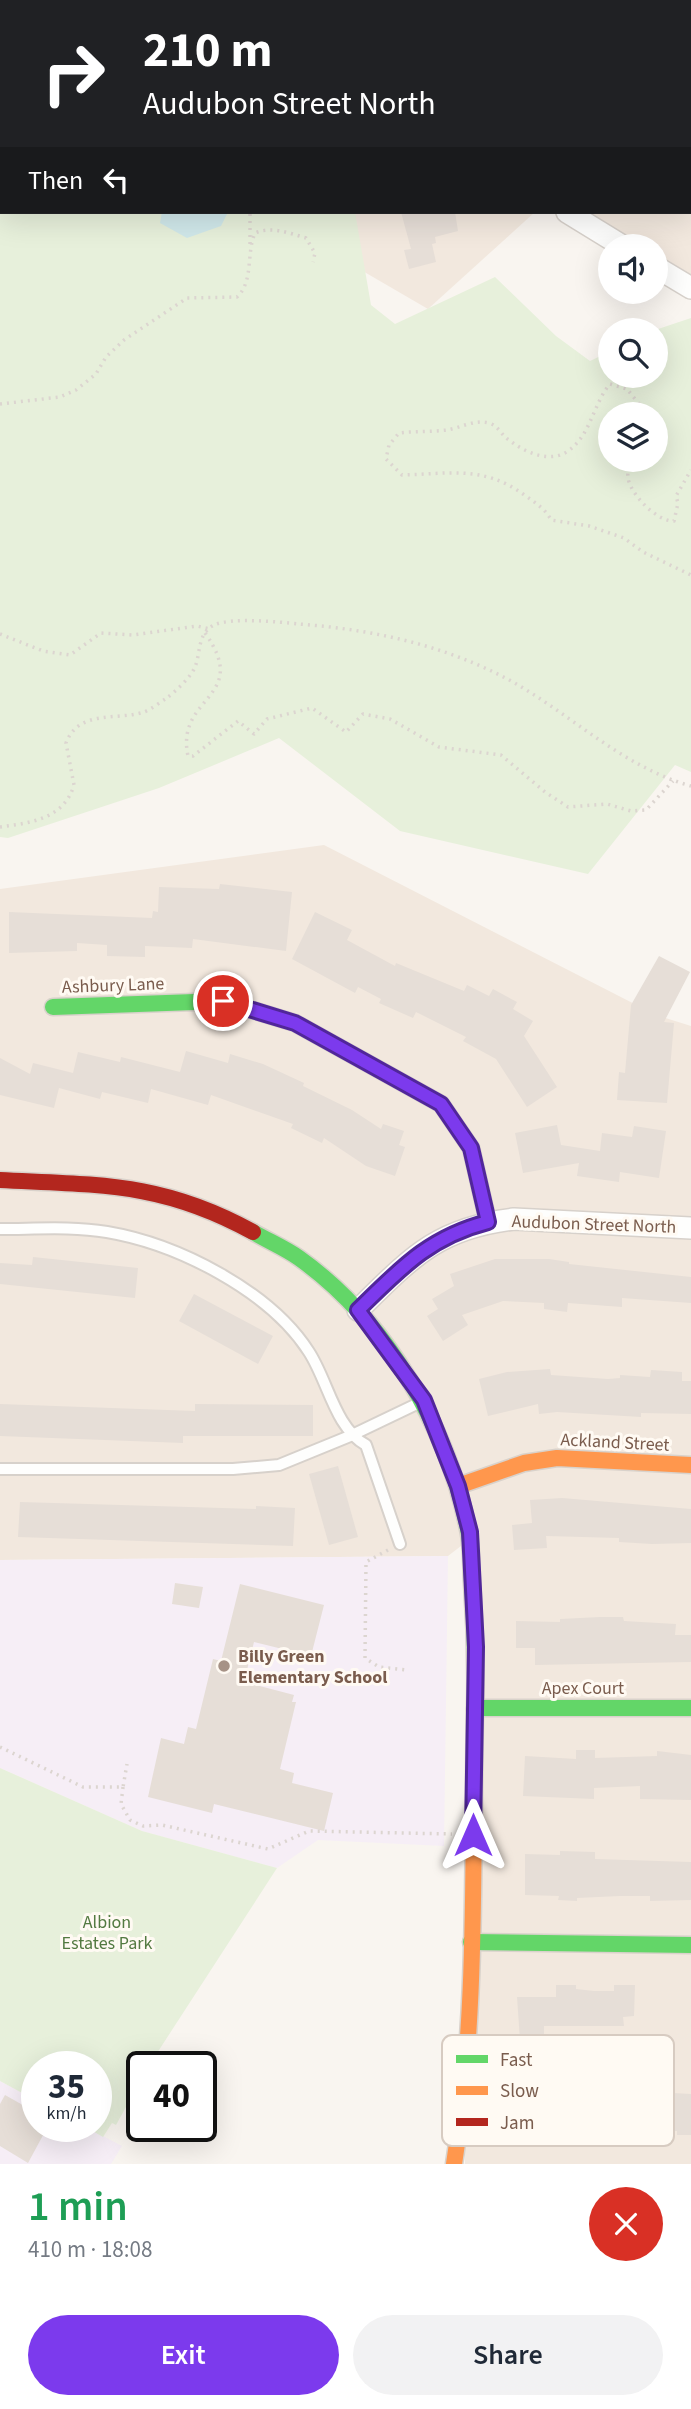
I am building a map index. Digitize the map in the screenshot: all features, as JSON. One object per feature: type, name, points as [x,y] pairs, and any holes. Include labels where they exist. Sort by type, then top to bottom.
[{"type":"street","points":[[570,214],[603,234]]},
{"type":"street","points":[[668,274],[691,288]]},
{"type":"street","name":"Ashbury Lane","points":[[53,1007],[223,1001],[295,1023],[441,1104],[471,1148],[488,1222]]},
{"type":"street","points":[[0,1180],[125,1185],[173,1196],[215,1211],[299,1258],[358,1310],[424,1400],[458,1486],[470,1532],[474,1580],[473,1835],[467,2035]]},
{"type":"street","name":"Audubon Street North","points":[[358,1310],[400,1268],[434,1242],[461,1229],[488,1222],[514,1219],[691,1228]]},
{"type":"street","name":"Ackland Street","points":[[458,1486],[524,1463],[556,1458],[691,1465]]},
{"type":"street","name":"Apex Court","points":[[475,1708],[691,1708]]},
{"type":"street","points":[[471,1942],[691,1945]]},
{"type":"street","points":[[454,2164],[457,2146]]},
{"type":"lane","points":[[0,1229],[71,1228],[137,1239],[181,1255],[247,1291],[295,1330],[317,1363],[350,1436],[366,1445],[400,1544]]},
{"type":"lane","points":[[0,1469],[258,1468],[303,1457],[424,1400]]},
{"type":"path","points":[[0,404],[60,397],[76,390],[96,374],[106,357],[124,340],[187,298],[237,296],[247,283],[250,214]]},
{"type":"path","points":[[250,246],[256,233],[265,229],[296,235],[306,238],[313,246],[313,262]]},
{"type":"path","points":[[638,402],[627,389],[610,384],[599,397],[579,441],[566,453],[539,456],[507,439],[491,423],[481,422],[447,430],[399,433],[389,445],[386,459],[401,475],[457,472],[480,473],[496,479],[538,505],[551,520],[589,526],[624,538],[643,552],[691,575]]},
{"type":"path","points":[[629,472],[633,490],[648,508],[668,521],[674,521],[678,503],[676,496],[691,470]]},
{"type":"path","points":[[0,827],[45,818],[58,809],[74,785],[66,754],[70,733],[86,720],[146,712],[169,696],[194,670],[198,646],[205,633],[224,623],[275,622],[350,628],[428,645],[514,683],[634,763],[691,786]]},
{"type":"path","points":[[0,634],[43,651],[70,655],[101,633],[133,635],[197,625],[210,629]]},
{"type":"path","points":[[205,633],[218,652],[222,665],[220,681],[194,714],[186,736],[188,756],[193,756],[238,721],[254,734],[267,719],[312,708],[346,732],[363,714],[390,719],[439,747],[501,755],[545,792],[568,807],[607,804],[631,811],[646,810],[673,781]]},
{"type":"path","points":[[400,1544],[366,1562],[365,1658],[379,1667],[407,1670]]},
{"type":"path","points":[[0,1747],[83,1787],[123,1787]]},
{"type":"path","points":[[127,1764],[121,1804],[130,1820],[143,1826],[162,1825],[268,1849],[309,1831],[473,1835]]},
{"type":"shaded area","points":[[352,214],[533,214],[428,309],[330,252]]},
{"type":"shaded area","points":[[580,214],[691,214],[691,282],[668,268],[668,234],[613,234]]},
{"type":"shaded area","points":[[324,845],[656,1015],[691,1026],[691,2164],[465,2164],[465,2146],[674,2146],[674,2035],[466,2035],[470,1539],[448,1556],[0,1560],[0,889]]},
{"type":"shaded area","name":"Billy Green Elementary School","points":[[448,1556],[444,1846],[318,1840],[277,1868],[142,1831],[0,1768],[0,1560]]},
{"type":"shaded area","points":[[0,2081],[21,2092],[21,2142],[112,2141],[122,2146],[111,2164],[0,2164]]},
{"type":"green space","points":[[0,214],[355,214],[371,305],[395,324],[495,277],[556,336],[590,361],[598,357],[598,388],[668,388],[668,326],[691,318],[691,772],[675,765],[588,874],[400,831],[279,738],[159,788],[8,838],[0,837]]},
{"type":"green space","name":"Albion Estates Park","points":[[0,1768],[142,1831],[277,1868],[158,2051],[126,2051],[126,2107],[116,2125],[112,2123],[112,2051],[21,2051],[21,2092],[0,2081]]},
{"type":"water","points":[[162,214],[227,214],[221,226],[187,238],[160,223]]},
{"type":"building","points":[[402,214],[455,214],[458,231],[435,237],[436,243],[432,244],[436,262],[409,269],[404,250],[411,249]]},
{"type":"building","points":[[220,884],[292,892],[286,951],[193,939],[192,948],[145,946],[145,957],[107,956],[107,945],[77,943],[77,951],[9,953],[9,912],[152,918],[153,911],[158,912],[159,887],[219,889]]},
{"type":"building","points":[[315,912],[352,930],[347,940],[395,966],[396,963],[464,991],[467,985],[489,996],[493,989],[517,1002],[513,1009],[533,1021],[524,1036],[557,1087],[527,1107],[496,1059],[463,1041],[466,1037],[416,1012],[413,1018],[379,1003],[381,999],[358,987],[355,993],[292,959]]},
{"type":"building","points":[[659,956],[690,972],[664,1022],[674,1023],[667,1103],[617,1100],[619,1072],[625,1073],[631,1005]]},
{"type":"building","points":[[186,1051],[228,1063],[230,1054],[263,1064],[304,1083],[303,1086],[352,1110],[381,1129],[383,1124],[404,1131],[399,1145],[405,1147],[395,1176],[366,1166],[324,1138],[322,1143],[291,1128],[293,1124],[211,1095],[208,1105],[151,1089],[148,1103],[102,1092],[100,1099],[59,1088],[54,1108],[0,1095],[0,1058],[30,1074],[33,1063],[73,1073],[78,1052],[120,1062],[121,1057],[180,1072]]},
{"type":"building","points":[[557,1125],[561,1145],[600,1151],[602,1133],[632,1137],[634,1126],[666,1131],[659,1178],[620,1172],[619,1182],[577,1176],[579,1163],[523,1173],[515,1133]]},
{"type":"building","points":[[33,1257],[138,1268],[135,1298],[0,1284],[0,1263],[32,1265]]},
{"type":"building","points":[[495,1259],[549,1259],[569,1264],[691,1277],[691,1303],[622,1298],[622,1307],[568,1303],[567,1312],[544,1309],[544,1303],[503,1301],[462,1315],[468,1325],[443,1341],[427,1316],[438,1309],[432,1299],[454,1286],[450,1274]]},
{"type":"building","points":[[194,1294],[273,1336],[258,1364],[179,1321]]},
{"type":"building","points":[[550,1369],[551,1375],[608,1379],[620,1378],[620,1375],[650,1377],[651,1370],[682,1372],[682,1381],[691,1381],[691,1414],[641,1413],[641,1417],[557,1412],[539,1414],[538,1404],[488,1416],[479,1379],[507,1372]]},
{"type":"building","points":[[0,1404],[195,1411],[195,1404],[313,1405],[313,1436],[183,1436],[183,1443],[0,1436]]},
{"type":"building","points":[[338,1466],[358,1537],[329,1545],[309,1474]]},
{"type":"building","points":[[562,1498],[691,1509],[691,1543],[652,1544],[619,1542],[619,1538],[546,1536],[547,1548],[514,1550],[512,1525],[532,1523],[530,1500]]},
{"type":"building","points":[[20,1502],[295,1508],[293,1546],[18,1537]]},
{"type":"building","points":[[175,1583],[203,1587],[199,1608],[172,1604]]},
{"type":"building","points":[[240,1584],[324,1605],[311,1656],[254,1642],[244,1682],[294,1695],[292,1702],[296,1702],[280,1769],[294,1773],[292,1783],[333,1793],[324,1831],[214,1804],[212,1813],[148,1797],[161,1738],[184,1744],[188,1727],[196,1729],[213,1659],[221,1661]]},
{"type":"building","points":[[623,1617],[624,1621],[676,1624],[675,1635],[691,1635],[691,1662],[535,1665],[535,1648],[516,1648],[516,1621],[560,1622],[560,1619]]},
{"type":"building","points":[[576,1750],[595,1750],[595,1758],[657,1756],[657,1751],[691,1755],[691,1800],[640,1799],[640,1786],[594,1788],[594,1799],[523,1796],[525,1756],[576,1759]]},
{"type":"building","points":[[560,1851],[595,1852],[595,1859],[691,1862],[691,1900],[650,1901],[650,1896],[620,1896],[577,1898],[577,1901],[558,1900],[559,1896],[525,1895],[525,1854],[560,1855]]},
{"type":"building","points":[[556,1985],[614,1991],[614,1985],[635,1985],[634,2016],[623,2017],[624,2026],[544,2026],[544,2035],[520,2035],[517,1997],[556,1997]]},
{"type":"building","points":[[674,2093],[691,2094],[691,2135],[677,2135],[677,2131],[674,2131]]},
{"type":"building","points":[[5,2095],[21,2104],[21,2142],[39,2142],[28,2163],[0,2146],[0,2104]]},
{"type":"traffic: fast","points":[[53,1007],[223,1001],[295,1023],[441,1104],[471,1148],[488,1222]]},
{"type":"traffic: fast","points":[[253,1232],[299,1258],[330,1283],[359,1312],[385,1344],[428,1414],[458,1490],[469,1535],[475,1630],[475,1710]]},
{"type":"traffic: fast","points":[[475,1708],[691,1708]]},
{"type":"traffic: fast","points":[[471,1942],[691,1945]]},
{"type":"traffic: slow","points":[[458,1486],[524,1463],[557,1458],[691,1465]]},
{"type":"traffic: slow","points":[[468,2035],[475,1710]]},
{"type":"traffic: slow","points":[[454,2164],[457,2146]]},
{"type":"traffic: jam","points":[[0,1180],[130,1189],[189,1203],[253,1232]]},
{"type":"place","name":"Billy Green Elementary School","points":[[224,1666]]},
{"type":"route","points":[[223,1001],[295,1023],[441,1104],[471,1148],[488,1222],[461,1229],[434,1242],[400,1268],[358,1310],[424,1400],[458,1486],[470,1532],[476,1647],[473,1835]]}]
